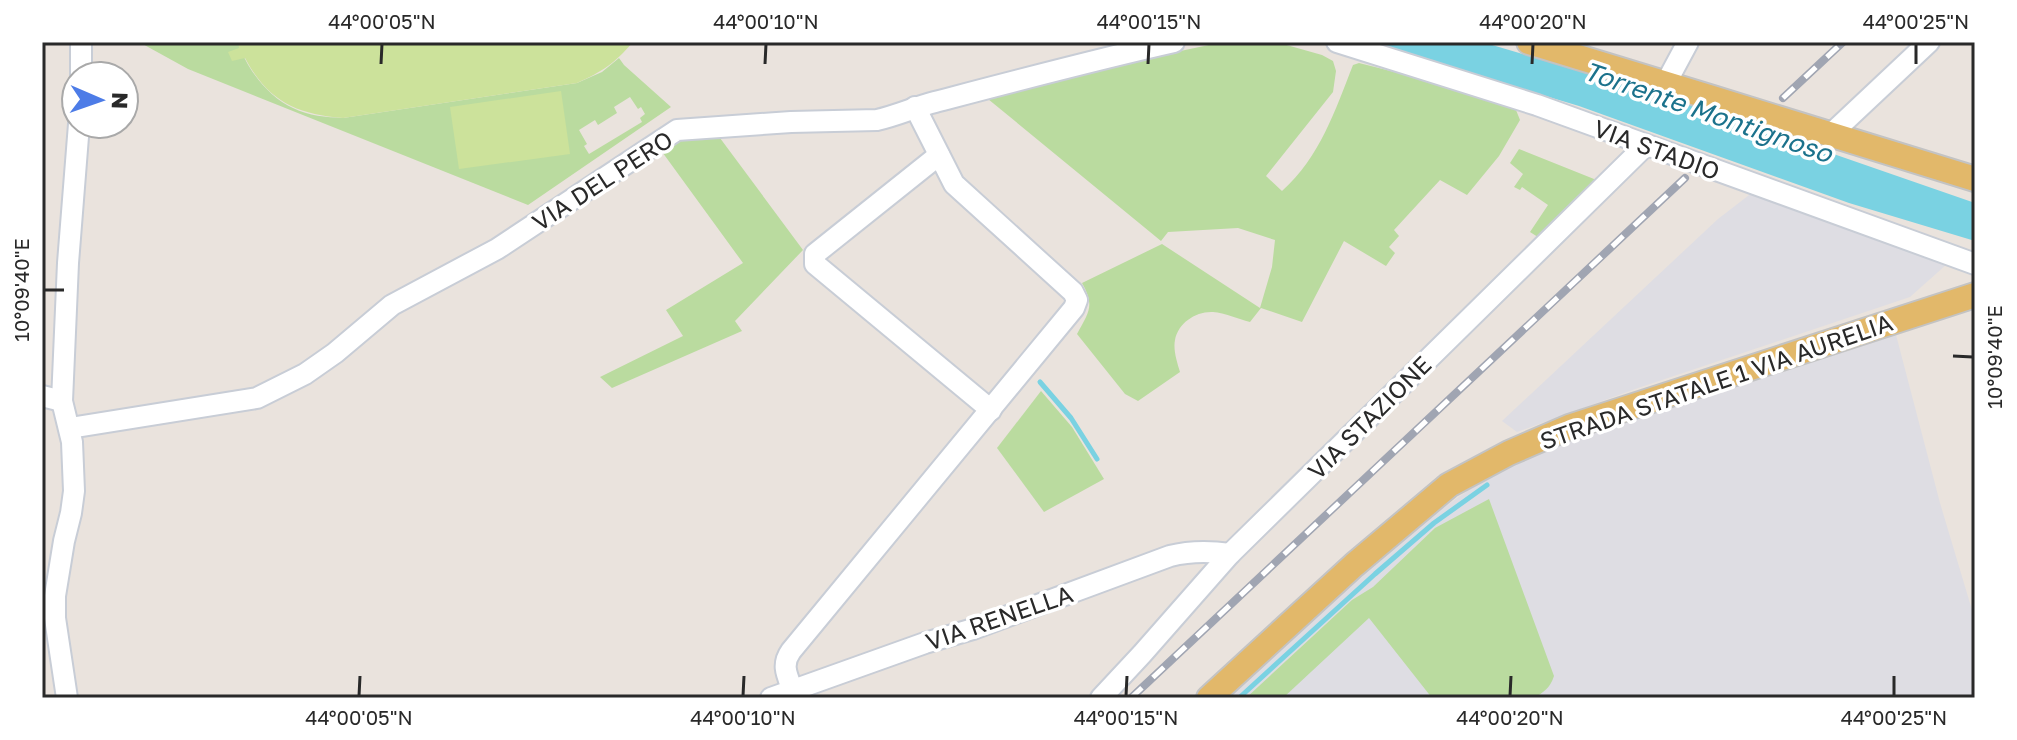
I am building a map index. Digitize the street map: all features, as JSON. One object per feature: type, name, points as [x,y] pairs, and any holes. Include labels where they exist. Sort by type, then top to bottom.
[{"type":"main road","points":[[1529,42],[1975,179]]},
{"type":"main road","name":"STRADA STATALE 1 VIA AURELIA","points":[[1209,698],[1354,565],[1449,485],[1509,453],[1569,427],[1975,295]]},
{"type":"street","name":"VIA DEL PERO","points":[[70,428],[257,398],[305,374],[392,305],[497,249],[677,130],[877,120],[915,107],[1174,42]]},
{"type":"street","name":"VIA STADIO","points":[[1337,42],[1537,105],[1975,264]]},
{"type":"street","points":[[1666,83],[1688,42]]},
{"type":"street","points":[[1830,135],[1929,42]]},
{"type":"street","points":[[793,691],[784,666],[791,651],[991,410],[1074,308],[1077,300],[1073,292],[954,184],[915,107]]},
{"type":"street","points":[[67,698],[48,623],[74,491],[72,442],[70,428],[52,399],[68,263],[78,140]]},
{"type":"street","name":"VIA STAZIONE","points":[[1101,698],[1230,554],[1646,145]]},
{"type":"street","points":[[939,155],[815,254],[815,264],[991,410]]},
{"type":"street","name":"VIA RENELLA","points":[[771,698],[973,629],[1170,556],[1208,551],[1230,554]]},
{"type":"shaded area","points":[[1753,192],[1947,264],[1910,297],[1517,432],[1502,421],[1718,219]]},
{"type":"shaded area","points":[[1895,331],[1940,503],[1975,620],[1975,698],[1224,698],[1419,525],[1470,489],[1547,443]]},
{"type":"green space","points":[[139,42],[238,42],[252,71],[275,97],[299,111],[324,117],[343,118],[577,83],[602,72],[619,58],[671,107],[528,205],[188,69]],"holes":[[[630,97],[638,109],[641,107],[645,114],[640,118],[642,122],[589,154],[579,130],[595,120],[598,125],[617,113],[614,107]]]},
{"type":"green space","points":[[238,42],[633,42],[608,66],[577,83],[343,118],[311,113],[285,103],[263,85],[245,58],[232,61],[228,52],[239,48]]},
{"type":"green space","points":[[1223,42],[1276,42],[1333,61],[1336,71],[1333,92],[1266,176],[1282,191],[1307,163],[1333,116],[1353,65],[1359,63],[1490,96],[1516,110],[1520,120],[1499,156],[1467,195],[1440,180],[1394,230],[1399,236],[1389,247],[1395,253],[1386,266],[1344,241],[1302,322],[1261,308],[1250,322],[1213,312],[1194,316],[1180,328],[1175,340],[1180,372],[1138,401],[1125,394],[1077,334],[1089,309],[1082,283],[1162,244],[1260,308],[1272,267],[1275,240],[1238,228],[1168,232],[1161,241],[988,99],[1138,60]]},
{"type":"green space","points":[[561,91],[570,154],[459,169],[450,107]]},
{"type":"green space","points":[[678,138],[720,138],[803,250],[735,321],[742,331],[612,388],[600,377],[683,336],[666,310],[743,263],[660,149]]},
{"type":"green space","points":[[1519,149],[1599,181],[1541,239],[1530,232],[1548,205],[1522,187],[1520,190],[1514,187],[1523,174],[1510,163]]},
{"type":"green space","points":[[1041,391],[1072,427],[1104,479],[1044,512],[997,448]]},
{"type":"green space","points":[[1489,499],[1554,676],[1544,692],[1534,698],[1432,698],[1369,618],[1283,698],[1246,698],[1352,600],[1373,587],[1435,528]]},
{"type":"water","name":"Torrente Montignoso","points":[[1367,42],[1482,42],[1666,96],[1975,203],[1975,241],[1849,203],[1579,106]]},
{"type":"waterway","points":[[1040,382],[1071,418],[1097,459]]},
{"type":"waterway","points":[[1239,698],[1434,523],[1487,485]]},
{"type":"railway","points":[[1783,98],[1843,42]]},
{"type":"railway","points":[[1131,698],[1685,178]]}]
